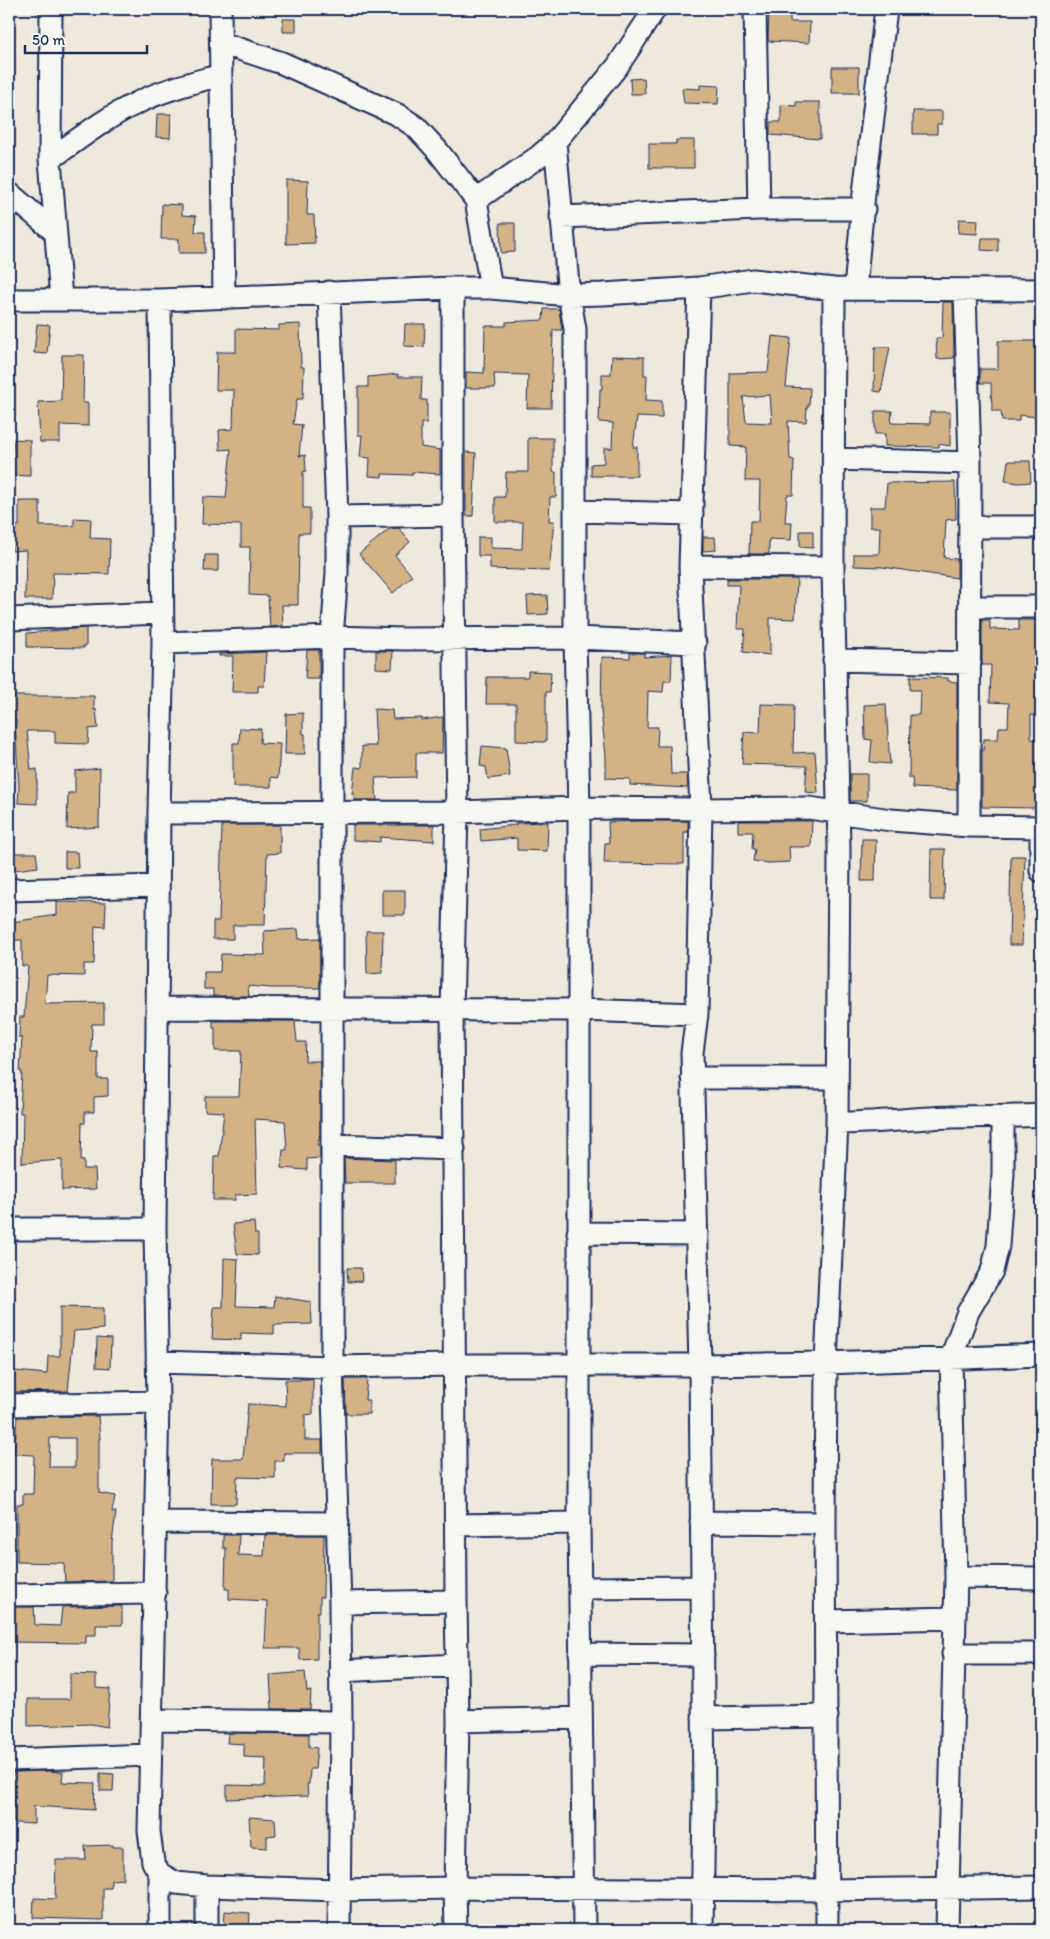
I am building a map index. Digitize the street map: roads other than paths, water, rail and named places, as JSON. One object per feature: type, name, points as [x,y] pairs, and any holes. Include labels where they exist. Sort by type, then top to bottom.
[{"type":"street","points":[[51,9],[50,159],[61,299]]},
{"type":"street","points":[[220,9],[224,298]]},
{"type":"street","points":[[476,200],[538,157],[555,142],[617,67],[655,9]]},
{"type":"street","points":[[754,9],[759,209]]},
{"type":"street","points":[[855,289],[886,9]]},
{"type":"street","points":[[221,43],[282,63],[398,115],[416,127],[437,150],[476,200],[491,288]]},
{"type":"street","points":[[50,159],[113,116],[136,103],[167,91],[220,75]]},
{"type":"street","points":[[555,142],[569,295],[575,329],[575,638],[579,808],[578,1366],[584,1930]]},
{"type":"street","points":[[9,193],[55,232]]},
{"type":"street","points":[[561,217],[759,209],[864,209]]},
{"type":"street","points":[[9,300],[160,300],[453,288],[491,288],[569,295],[699,288],[753,280],[834,289],[1041,290]]},
{"type":"street","points":[[453,288],[453,515],[457,812],[452,1010],[456,1365],[456,1665],[458,1721],[454,1888],[456,1930]]},
{"type":"street","points":[[699,288],[695,471],[690,566],[695,643],[701,809],[697,1014],[692,1053],[692,1078],[700,1365],[704,1802],[702,1930]]},
{"type":"street","points":[[828,1930],[825,1523],[826,1363],[837,1123],[838,849],[833,568],[834,289]]},
{"type":"street","points":[[965,290],[970,463],[969,826]]},
{"type":"street","points":[[329,292],[337,517],[337,573],[332,637],[332,1367],[340,1603],[339,1930]]},
{"type":"street","points":[[160,300],[163,643],[158,886],[155,1229],[158,1402],[157,1522],[149,1831],[153,1862],[160,1874],[160,1930]]},
{"type":"street","points":[[834,459],[970,463]]},
{"type":"street","points":[[576,511],[692,514]]},
{"type":"street","points":[[337,517],[453,515]]},
{"type":"street","points":[[970,527],[1041,527]]},
{"type":"street","points":[[690,566],[833,568]]},
{"type":"street","points":[[970,606],[1041,606]]},
{"type":"street","points":[[9,619],[162,613]]},
{"type":"street","points":[[163,643],[332,637],[575,638],[695,643]]},
{"type":"street","points":[[834,660],[970,663]]},
{"type":"street","points":[[159,813],[457,812],[579,808],[809,808],[891,820],[969,826],[1041,827],[1041,871]]},
{"type":"street","points":[[9,890],[158,886]]},
{"type":"street","points":[[158,1008],[579,1010],[697,1014]]},
{"type":"street","points":[[692,1078],[837,1078]]},
{"type":"street","points":[[837,1123],[1041,1115]]},
{"type":"street","points":[[947,1930],[956,1577],[951,1358],[968,1312],[992,1271],[998,1246],[1003,1173],[1002,1117]]},
{"type":"street","points":[[333,1145],[454,1149]]},
{"type":"street","points":[[9,1229],[155,1229]]},
{"type":"street","points":[[578,1233],[697,1234]]},
{"type":"street","points":[[157,1362],[332,1367],[578,1366],[826,1363],[1041,1355]]},
{"type":"street","points":[[9,1405],[158,1402]]},
{"type":"street","points":[[157,1522],[338,1523]]},
{"type":"street","points":[[701,1522],[825,1523]]},
{"type":"street","points":[[456,1525],[579,1523]]},
{"type":"street","points":[[956,1577],[1041,1578]]},
{"type":"street","points":[[580,1588],[702,1587]]},
{"type":"street","points":[[9,1595],[155,1593]]},
{"type":"street","points":[[340,1603],[456,1601]]},
{"type":"street","points":[[827,1621],[955,1618]]},
{"type":"street","points":[[580,1654],[703,1655]]},
{"type":"street","points":[[954,1654],[1041,1654]]},
{"type":"street","points":[[340,1671],[456,1665]]},
{"type":"street","points":[[702,1718],[827,1716]]},
{"type":"street","points":[[458,1721],[581,1718]]},
{"type":"street","points":[[151,1720],[341,1722]]},
{"type":"street","points":[[9,1760],[150,1755]]},
{"type":"street","points":[[160,1874],[176,1883],[207,1886],[339,1890],[454,1888],[827,1890],[1041,1887]]},
{"type":"street","points":[[207,1886],[207,1930]]}]
